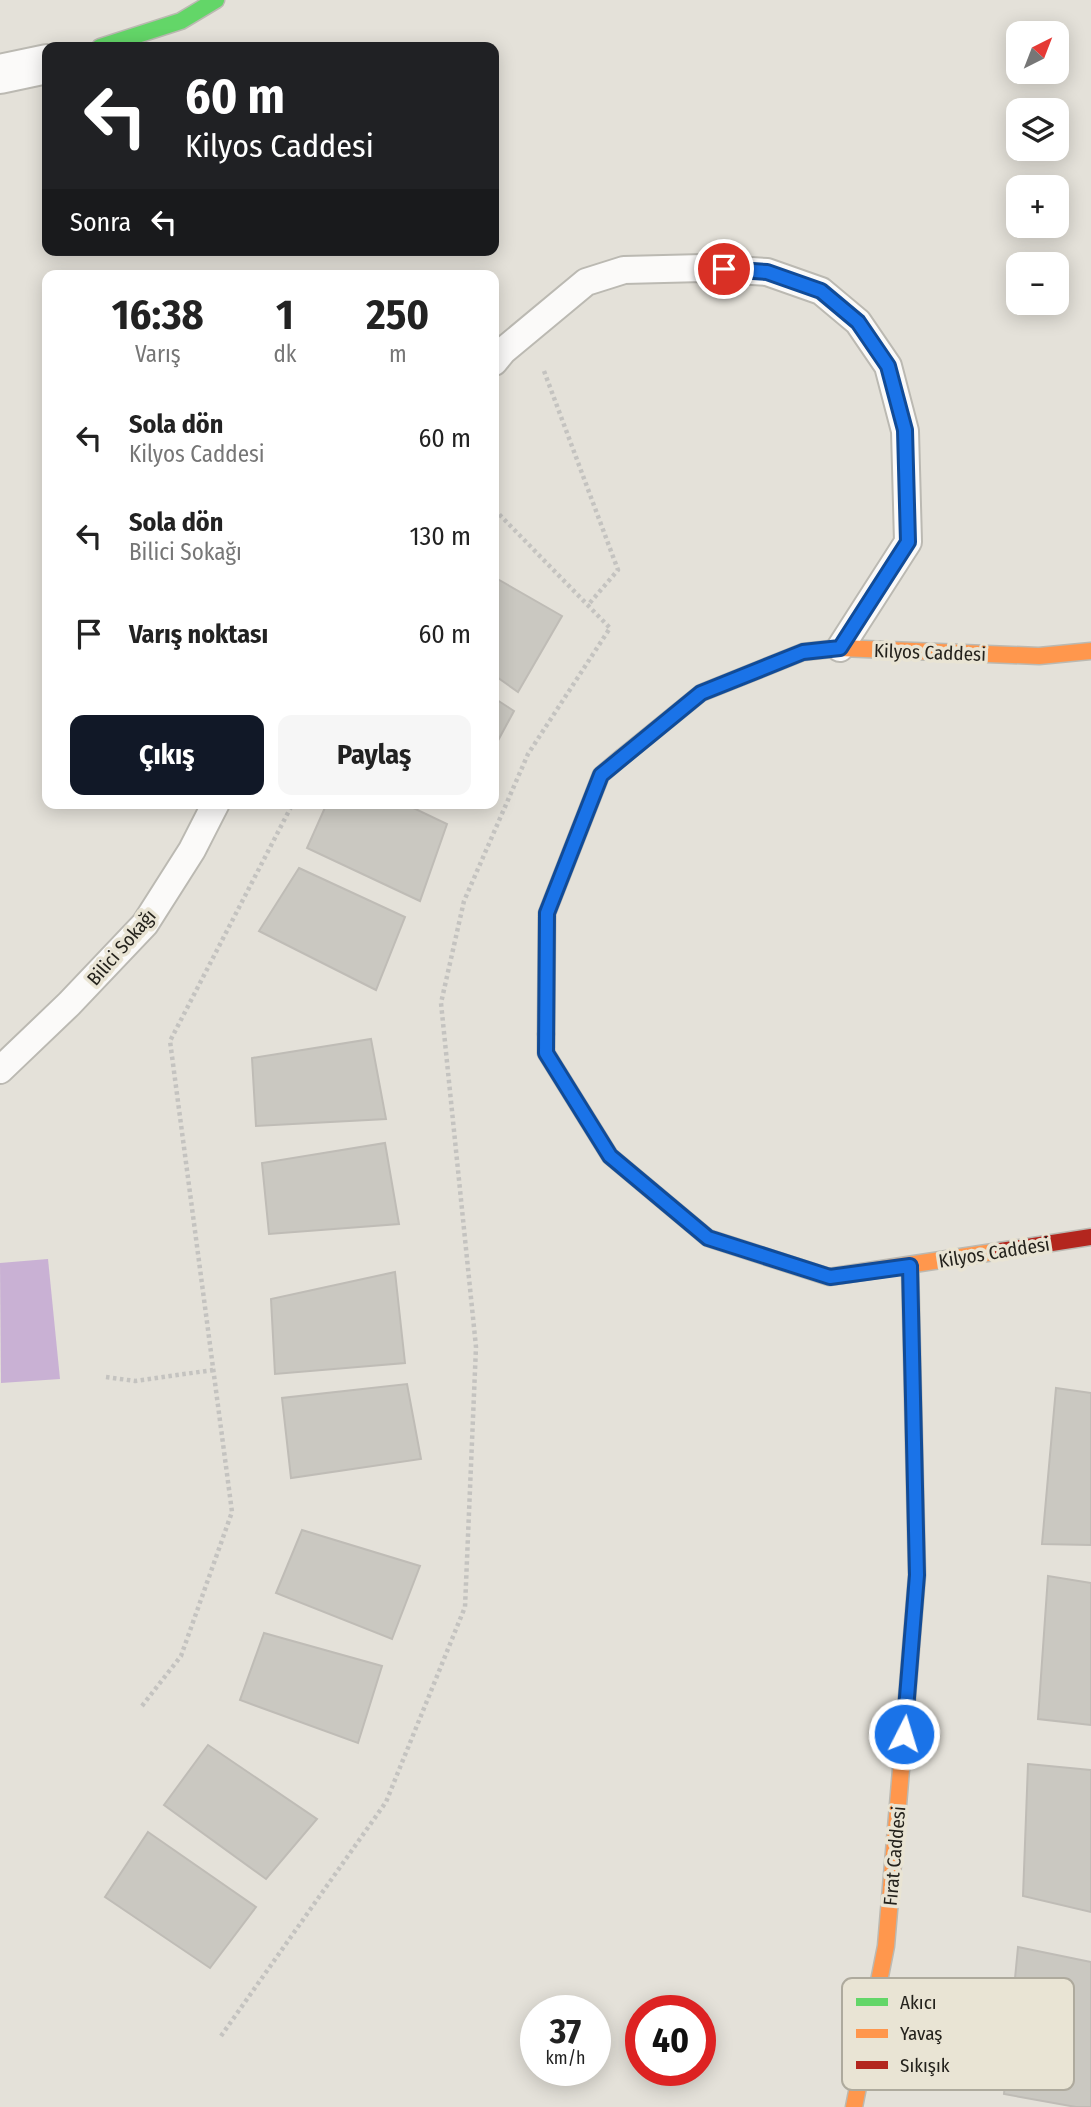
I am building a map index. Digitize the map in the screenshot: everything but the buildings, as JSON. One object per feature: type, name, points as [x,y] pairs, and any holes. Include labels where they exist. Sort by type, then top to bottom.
[{"type":"street","points":[[116,42],[181,21],[216,0]]},
{"type":"street","points":[[0,74],[42,65]]},
{"type":"street","name":"Kilyos Caddesi","points":[[1091,651],[1039,656],[840,648],[803,652],[701,693],[601,775],[547,913],[546,1053],[610,1156],[708,1238],[830,1277],[1091,1237]]},
{"type":"street","name":"Fırat Caddesi","points":[[880,1978],[886,1947],[917,1575],[910,1266]]},
{"type":"lane","points":[[499,356],[586,282],[624,270],[703,268],[767,272],[821,291],[858,322],[888,366],[905,430],[908,542],[840,648]]},
{"type":"lane","name":"Bilici Sokağı","points":[[0,1070],[69,1004],[145,924],[192,850],[213,809]]},
{"type":"path","points":[[528,331],[618,570],[588,605]]},
{"type":"path","points":[[221,2036],[386,1802],[465,1608],[476,1347],[441,1003],[464,901],[528,754],[610,628],[499,514]]},
{"type":"path","points":[[142,1706],[181,1656],[232,1512],[170,1041],[290,809]]},
{"type":"path","points":[[106,1377],[135,1381],[213,1370]]},
{"type":"shaded area","points":[[48,1259],[60,1379],[1,1383],[0,1263]]},
{"type":"traffic: fast","points":[[116,42],[181,21],[216,0]]},
{"type":"traffic: fast","points":[[903,1746],[917,1575],[910,1266]]},
{"type":"traffic: slow","points":[[621,758],[701,693],[803,652],[840,648],[1039,656],[1091,651]]},
{"type":"traffic: slow","points":[[546,1034],[546,1053],[610,1156],[708,1238],[829,1277],[1000,1251]]},
{"type":"traffic: slow","points":[[880,1978],[886,1946],[903,1746]]},
{"type":"traffic: slow","points":[[854,2107],[857,2090]]},
{"type":"traffic: jam","points":[[546,1034],[547,913],[601,775],[621,758]]},
{"type":"traffic: jam","points":[[1000,1251],[1091,1237]]},
{"type":"route","points":[[724,269],[767,272],[821,291],[858,322],[888,366],[905,430],[908,542],[840,648],[803,652],[701,693],[601,775],[547,913],[546,1053],[610,1156],[708,1238],[830,1277],[910,1266],[917,1575],[904,1734]]}]
